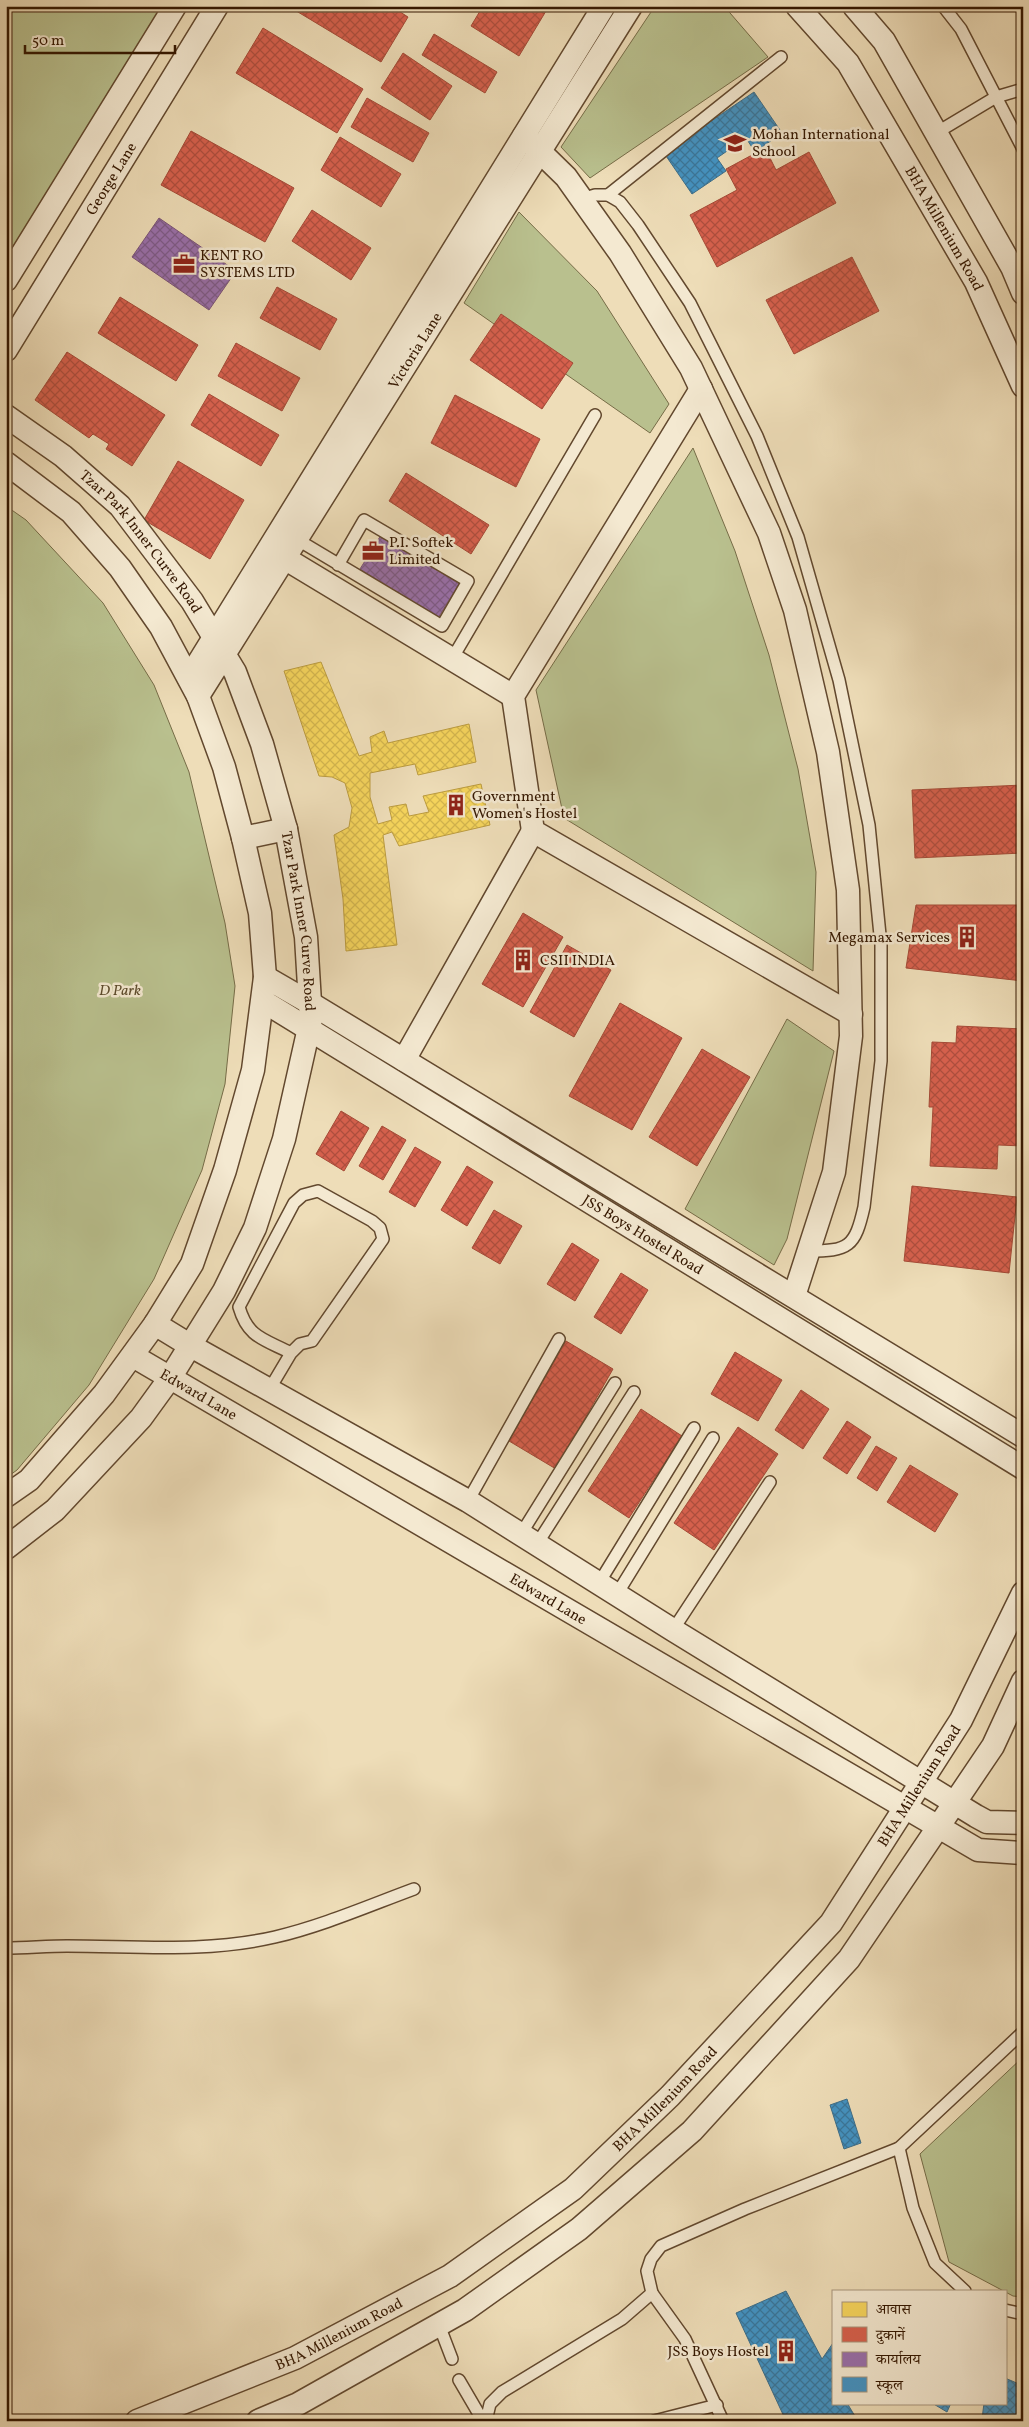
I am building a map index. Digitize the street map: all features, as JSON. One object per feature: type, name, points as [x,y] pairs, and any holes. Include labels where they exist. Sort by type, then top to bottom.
[{"type":"street","points":[[6,280],[174,6]]},
{"type":"street","name":"George Lane","points":[[6,350],[217,6]]},
{"type":"street","name":"Victoria Lane","points":[[193,687],[604,6]]},
{"type":"street","name":"Victoria Lane","points":[[219,646],[292,549],[631,6]]},
{"type":"street","name":"BHA Millenium Road","points":[[796,6],[848,63],[976,282],[1023,386]]},
{"type":"street","points":[[854,6],[884,40],[1012,267],[1023,293]]},
{"type":"street","points":[[524,136],[566,177],[582,199],[630,269],[692,368],[769,533],[795,610],[828,752],[848,890],[851,1036],[834,1172],[794,1296]]},
{"type":"street","points":[[404,1060],[533,831],[513,696],[701,389]]},
{"type":"street","name":"Tzar Park Inner Curve Road","points":[[6,416],[63,456],[120,506],[192,601],[235,672],[262,744],[286,829],[306,937],[310,1002],[310,1032],[284,1139],[255,1228],[224,1291],[191,1346],[141,1418],[55,1510],[6,1548]]},
{"type":"street","name":"Tzar Park Inner Curve Road","points":[[6,463],[71,512],[120,568],[161,627],[193,687],[224,767],[244,838],[260,913],[264,977],[263,1001],[253,1070],[225,1170],[192,1264],[155,1324],[104,1394],[29,1480],[6,1496]]},
{"type":"street","points":[[292,549],[452,659],[513,696]]},
{"type":"street","points":[[244,838],[286,829]]},
{"type":"street","points":[[533,831],[850,1014]]},
{"type":"street","name":"JSS Boys Hostel Road","points":[[264,977],[310,1002],[1023,1436]]},
{"type":"street","name":"JSS Boys Hostel Road","points":[[263,1001],[310,1032],[1023,1468]]},
{"type":"street","points":[[714,1279],[727,1256]]},
{"type":"street","points":[[155,1324],[468,1501],[673,1630],[922,1781],[955,1804],[987,1822],[1023,1823]]},
{"type":"street","name":"Edward Lane","points":[[133,1356],[963,1842],[978,1850],[1023,1852]]},
{"type":"street","name":"BHA Millenium Road","points":[[137,2421],[295,2358],[450,2276],[573,2189],[670,2096],[831,1923],[961,1720],[1023,1593]]},
{"type":"street","points":[[258,2421],[298,2404],[465,2310],[579,2229],[692,2131],[849,1958],[993,1746],[1023,1681]]},
{"type":"lane","points":[[943,6],[961,29],[996,96],[1019,134],[1023,149]]},
{"type":"lane","points":[[608,195],[781,57]]},
{"type":"lane","points":[[936,133],[996,96],[1023,89]]},
{"type":"lane","points":[[582,199],[595,195],[608,195],[620,202],[638,225],[690,303],[764,454],[798,537],[839,680],[869,825],[882,945],[881,1061],[864,1208],[859,1231],[849,1245],[829,1251],[808,1251]]},
{"type":"lane","points":[[452,659],[595,415]]},
{"type":"lane","points":[[292,549],[338,565],[442,626],[468,581],[364,520],[338,565]]},
{"type":"lane","points":[[269,1390],[291,1353],[300,1344],[312,1341],[383,1239],[380,1228],[372,1221],[318,1191],[303,1195],[294,1203],[239,1307],[244,1323],[252,1333],[291,1353]]},
{"type":"lane","points":[[468,1501],[559,1339]]},
{"type":"lane","points":[[529,1539],[615,1383]]},
{"type":"lane","points":[[529,1539],[634,1392]]},
{"type":"lane","points":[[608,1589],[694,1428]]},
{"type":"lane","points":[[608,1589],[713,1438]]},
{"type":"lane","points":[[673,1630],[770,1482]]},
{"type":"lane","points":[[6,1948],[65,1946],[167,1948],[222,1945],[274,1937],[332,1920],[414,1889]]},
{"type":"lane","points":[[723,2421],[685,2339],[652,2293],[647,2271],[652,2259],[661,2246],[745,2208],[900,2148],[1023,2032]]},
{"type":"lane","points":[[900,2148],[913,2208],[935,2263],[964,2290]]},
{"type":"lane","points":[[485,2421],[490,2404],[502,2392],[622,2319],[652,2293]]},
{"type":"lane","points":[[1006,2310],[1023,2314]]},
{"type":"lane","points":[[439,2325],[452,2359]]},
{"type":"lane","points":[[459,2380],[485,2421]]},
{"type":"lane","points":[[654,2421],[717,2405]]},
{"type":"green space","points":[[6,6],[175,6],[6,280]]},
{"type":"green space","points":[[655,6],[724,6],[768,57],[590,178],[561,147]]},
{"type":"green space","points":[[519,212],[597,291],[669,404],[650,433],[464,303]]},
{"type":"green space","points":[[693,448],[735,551],[769,655],[798,769],[816,872],[813,971],[564,818],[536,690]]},
{"type":"green space","name":"D Park","points":[[6,506],[26,520],[103,603],[154,685],[189,772],[225,923],[235,986],[225,1084],[202,1170],[154,1279],[89,1385],[17,1470],[6,1478]]},
{"type":"green space","points":[[787,1019],[834,1051],[787,1239],[774,1265],[685,1209]]},
{"type":"green space","points":[[1023,2057],[1023,2297],[1013,2296],[1006,2292],[1006,2290],[1002,2290],[949,2262],[920,2154]]},
{"type":"building: आवास","name":"Government Women's Hostel","points":[[321,662],[359,756],[372,752],[370,737],[384,731],[388,743],[469,724],[476,762],[418,775],[415,764],[370,773],[370,797],[378,824],[392,820],[389,807],[406,804],[409,816],[429,812],[423,796],[481,784],[490,825],[399,846],[392,832],[383,835],[397,945],[346,951],[343,899],[334,835],[349,827],[352,808],[345,783],[332,777],[319,776],[284,671]]},
{"type":"building: दुकानें","points":[[288,6],[391,6],[408,17],[381,62]]},
{"type":"building: दुकानें","points":[[483,6],[538,6],[546,11],[519,56],[471,26]]},
{"type":"building: दुकानें","points":[[263,28],[363,89],[337,133],[236,73]]},
{"type":"building: दुकानें","points":[[434,34],[497,72],[485,93],[422,55]]},
{"type":"building: दुकानें","points":[[403,53],[452,86],[430,120],[381,88]]},
{"type":"building: दुकानें","points":[[367,98],[429,133],[413,162],[351,127]]},
{"type":"building: दुकानें","points":[[191,131],[294,188],[265,242],[161,185]]},
{"type":"building: दुकानें","points":[[340,137],[401,174],[381,207],[321,170]]},
{"type":"building: दुकानें","points":[[765,148],[776,170],[809,152],[836,203],[717,267],[690,215],[737,190],[726,169]]},
{"type":"building: दुकानें","points":[[312,210],[371,248],[351,280],[292,241]]},
{"type":"building: दुकानें","points":[[852,257],[879,311],[794,354],[766,300]]},
{"type":"building: दुकानें","points":[[277,287],[337,319],[320,350],[260,318]]},
{"type":"building: दुकानें","points":[[120,297],[198,345],[176,381],[98,333]]},
{"type":"building: दुकानें","points":[[501,314],[573,363],[542,409],[470,360]]},
{"type":"building: दुकानें","points":[[236,343],[300,378],[282,411],[218,376]]},
{"type":"building: दुकानें","points":[[67,352],[165,415],[132,466],[106,449],[109,444],[93,434],[89,438],[35,400]]},
{"type":"building: दुकानें","points":[[209,394],[279,435],[261,466],[191,425]]},
{"type":"building: दुकानें","points":[[455,395],[540,439],[516,487],[431,443]]},
{"type":"building: दुकानें","points":[[178,461],[244,500],[210,559],[144,520]]},
{"type":"building: दुकानें","points":[[406,473],[489,525],[471,554],[389,501]]},
{"type":"building: दुकानें","points":[[1023,785],[1023,853],[915,858],[912,790]]},
{"type":"building: दुकानें","name":"Megamax Services","points":[[916,905],[1023,905],[1023,981],[906,968]]},
{"type":"building: दुकानें","name":"CSII INDIA","points":[[523,913],[563,937],[523,1007],[482,984]]},
{"type":"building: दुकानें","points":[[567,945],[611,970],[574,1037],[530,1012]]},
{"type":"building: दुकानें","points":[[620,1003],[682,1038],[632,1130],[569,1096]]},
{"type":"building: दुकानें","points":[[957,1026],[1023,1029],[1023,1146],[998,1145],[997,1169],[930,1166],[933,1107],[929,1107],[932,1042],[956,1043]]},
{"type":"building: दुकानें","points":[[702,1049],[750,1077],[697,1166],[649,1137]]},
{"type":"building: दुकानें","points":[[341,1111],[369,1128],[344,1171],[316,1154]]},
{"type":"building: दुकानें","points":[[382,1126],[406,1140],[383,1180],[359,1166]]},
{"type":"building: दुकानें","points":[[415,1147],[441,1162],[415,1207],[389,1192]]},
{"type":"building: दुकानें","points":[[467,1166],[493,1182],[467,1226],[441,1210]]},
{"type":"building: दुकानें","points":[[912,1186],[1017,1197],[1009,1273],[904,1261]]},
{"type":"building: दुकानें","points":[[494,1210],[522,1226],[500,1264],[472,1248]]},
{"type":"building: दुकानें","points":[[572,1243],[599,1260],[575,1301],[547,1284]]},
{"type":"building: दुकानें","points":[[621,1273],[648,1290],[621,1334],[594,1317]]},
{"type":"building: दुकानें","points":[[566,1341],[613,1369],[556,1469],[509,1441]]},
{"type":"building: दुकानें","points":[[735,1352],[782,1380],[758,1421],[711,1394]]},
{"type":"building: दुकानें","points":[[801,1390],[829,1409],[803,1449],[775,1430]]},
{"type":"building: दुकानें","points":[[641,1409],[682,1436],[629,1518],[588,1491]]},
{"type":"building: दुकानें","points":[[847,1421],[871,1437],[847,1474],[823,1458]]},
{"type":"building: दुकानें","points":[[738,1427],[778,1454],[714,1550],[674,1523]]},
{"type":"building: दुकानें","points":[[876,1446],[897,1458],[877,1491],[857,1478]]},
{"type":"building: दुकानें","points":[[910,1465],[958,1494],[935,1532],[887,1502]]},
{"type":"building: कार्यालय","name":"KENT RO SYSTEMS LTD","points":[[159,218],[236,271],[209,310],[132,257]]},
{"type":"building: कार्यालय","points":[[381,535],[459,584],[438,618],[360,569]]},
{"type":"building: स्कूल","points":[[754,92],[782,133],[755,152],[746,138],[717,158],[726,171],[692,194],[664,153]]},
{"type":"building: स्कूल","points":[[847,2099],[861,2143],[844,2149],[830,2105]]},
{"type":"building: स्कूल","name":"JSS Boys Hostel","points":[[786,2291],[822,2359],[832,2344],[832,2404],[848,2404],[858,2421],[786,2421],[736,2313]]},
{"type":"building: स्कूल","points":[[1006,2378],[1019,2384],[1016,2421],[977,2421],[982,2419],[984,2404],[1006,2404]]},
{"type":"building: स्कूल","points":[[934,2404],[951,2404],[947,2412]]},
{"type":"place","name":"Mohan International School","points":[[735,143]]},
{"type":"place","name":"KENT RO SYSTEMS LTD","points":[[184,264]]},
{"type":"place","name":"P.I. Softek Limited","points":[[373,551]]},
{"type":"place","name":"Government Women's Hostel","points":[[456,805]]},
{"type":"place","name":"Megamax Services","points":[[967,937]]},
{"type":"place","name":"CSII INDIA","points":[[523,960]]},
{"type":"place","name":"JSS Boys Hostel","points":[[786,2351]]}]
